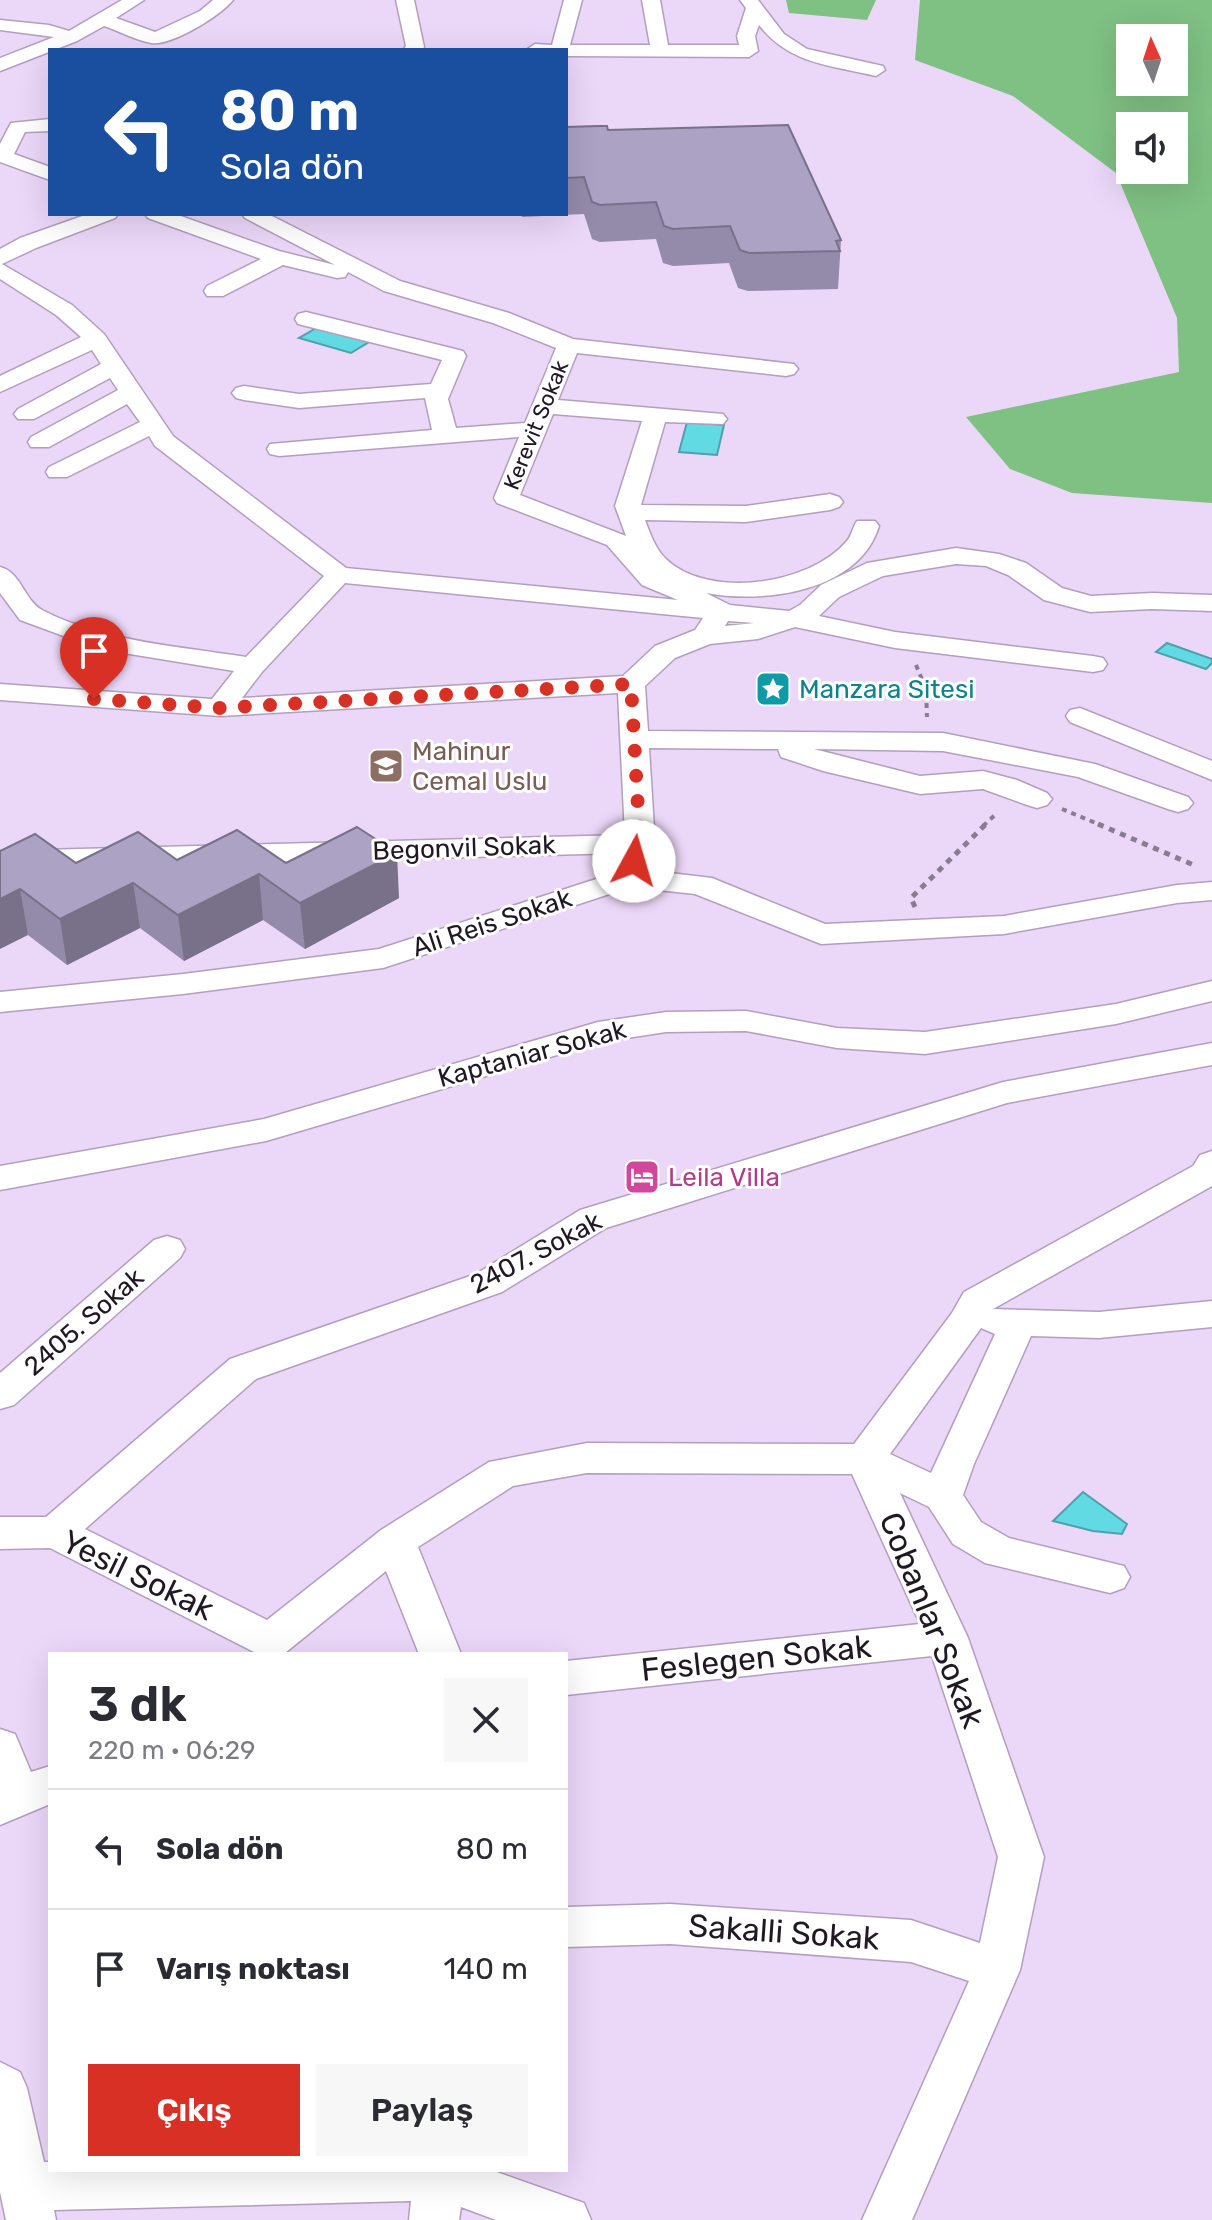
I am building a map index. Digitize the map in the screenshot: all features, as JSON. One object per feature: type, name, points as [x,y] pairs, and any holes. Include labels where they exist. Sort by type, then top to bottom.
[{"type":"street","points":[[0,65],[71,37],[135,0]]},
{"type":"street","points":[[102,19],[154,38],[161,37],[206,15],[224,0]]},
{"type":"street","points":[[405,0],[414,48]]},
{"type":"street","points":[[560,48],[573,0]]},
{"type":"street","points":[[651,0],[660,50]]},
{"type":"street","points":[[568,49],[749,51],[746,36],[752,4]]},
{"type":"street","points":[[752,4],[778,38],[801,53],[876,70]]},
{"type":"street","points":[[0,25],[49,30],[71,37]]},
{"type":"street","points":[[9,126],[48,125]]},
{"type":"street","points":[[9,126],[48,136]]},
{"type":"street","points":[[0,154],[7,150],[9,126]]},
{"type":"street","points":[[0,154],[48,173]]},
{"type":"street","points":[[0,258],[28,243],[102,216]]},
{"type":"street","points":[[161,216],[281,258],[501,318],[569,345],[786,369]]},
{"type":"street","points":[[256,216],[392,286]]},
{"type":"street","points":[[215,291],[281,258]]},
{"type":"street","points":[[0,270],[64,310],[96,339],[164,441],[339,575],[252,666],[220,708]]},
{"type":"street","points":[[306,319],[455,356],[436,399],[446,436]]},
{"type":"street","points":[[0,385],[96,339]]},
{"type":"street","name":"Kerevit Sokak","points":[[569,345],[506,498],[616,540],[651,579],[721,611]]},
{"type":"street","points":[[26,414],[114,366]]},
{"type":"street","points":[[244,393],[299,401],[440,390]]},
{"type":"street","points":[[40,442],[131,392]]},
{"type":"street","points":[[656,414],[628,506],[646,549],[661,568],[673,575],[712,586],[773,589],[830,568],[864,540],[866,526]]},
{"type":"street","points":[[279,449],[446,436],[539,418],[656,414],[715,419]]},
{"type":"street","points":[[58,472],[153,425]]},
{"type":"street","points":[[629,512],[746,514],[830,502]]},
{"type":"street","points":[[0,692],[220,708],[631,684],[665,652],[705,636],[758,631],[793,619],[809,611],[830,591],[876,569],[956,556],[990,559],[1017,569],[1053,594],[1090,604],[1152,601],[1212,603]]},
{"type":"street","points":[[0,575],[29,614],[99,641],[252,666]]},
{"type":"street","name":"Kerevit Sokak","points":[[339,575],[793,619],[895,640],[1093,664]]},
{"type":"street","points":[[773,589],[793,619]]},
{"type":"street","points":[[705,636],[721,611]]},
{"type":"street","points":[[629,878],[640,844],[631,684]]},
{"type":"street","points":[[1080,716],[1212,771]]},
{"type":"street","points":[[633,739],[931,742],[1085,770],[1178,803]]},
{"type":"street","points":[[760,741],[833,765],[920,785],[983,780],[1037,799]]},
{"type":"street","name":"Begonvil Sokak","points":[[0,860],[640,844]]},
{"type":"street","name":"Ali Reis Sokak","points":[[3,1004],[383,958],[629,878],[701,885],[821,934],[1004,925],[1177,894],[1205,879]]},
{"type":"street","name":"Kaptaniar Sokak","points":[[0,1178],[266,1130],[598,1032],[666,1022],[746,1021],[837,1038],[925,1043],[1116,1014],[1212,991]]},
{"type":"street","name":"2407. Sokak","points":[[55,1532],[243,1369],[489,1283],[593,1219],[1003,1093],[1212,1054]]},
{"type":"street","points":[[865,1459],[967,1320],[977,1301],[1206,1174],[1212,1163]]},
{"type":"street","name":"2405. Sokak","points":[[0,1395],[167,1249]]},
{"type":"street","points":[[967,1320],[1099,1325],[1212,1314]]},
{"type":"street","points":[[943,1496],[954,1464],[1019,1322]]},
{"type":"street","points":[[273,1647],[395,1541],[503,1473],[573,1460],[865,1459],[943,1496],[967,1533],[999,1552],[1110,1577]]},
{"type":"street","name":"Cobanlar Sokak","points":[[865,1459],[947,1638],[1021,1857],[997,1970],[887,2220]]},
{"type":"street","name":"Yesil Sokak","points":[[0,1533],[55,1532],[273,1647]]},
{"type":"street","points":[[395,1541],[439,1652]]},
{"type":"street","name":"Feslegen Sokak","points":[[568,1678],[947,1638]]},
{"type":"street","points":[[0,1747],[22,1795]]},
{"type":"street","name":"Sakalli Sokak","points":[[568,1927],[670,1924],[911,1941],[997,1970]]},
{"type":"street","points":[[0,2085],[28,2203],[436,2189],[566,2220]]},
{"type":"path","points":[[895,640],[900,664],[916,663],[926,689],[931,742]]},
{"type":"path","points":[[1037,799],[1205,879]]},
{"type":"path","points":[[911,898],[999,814],[984,809]]},
{"type":"shaded area","points":[[786,0],[876,0],[867,20],[789,13]]},
{"type":"shaded area","points":[[920,0],[1212,0],[1212,503],[1072,493],[1010,469],[966,417],[1179,372],[1177,318],[1121,184],[1188,184],[1188,112],[1116,112],[1116,173],[1013,96],[915,60]]},
{"type":"shaded area","points":[[318,327],[369,342],[351,353],[299,338]]},
{"type":"shaded area","points":[[687,422],[724,425],[717,455],[679,452]]},
{"type":"shaded area","points":[[1167,643],[1212,659],[1212,663],[1206,669],[1156,652]]},
{"type":"shaded area","points":[[1083,1492],[1127,1524],[1122,1534],[1093,1531],[1053,1521]]},
{"type":"building","points":[[788,125],[841,240],[836,241],[840,251],[749,253],[740,250],[730,226],[673,229],[664,226],[656,202],[600,205],[592,202],[584,177],[568,178],[568,127],[607,126],[608,130]]},
{"type":"building","points":[[357,827],[397,853],[300,903],[259,874],[178,915],[133,883],[60,919],[20,889],[0,899],[0,851],[35,834],[76,863],[138,832],[177,860],[237,830],[286,863]]},
{"type":"place","name":"Manzara Sitesi","points":[[773,689]]},
{"type":"place","name":"Mahinur Cemal Uslu","points":[[386,766]]},
{"type":"place","name":"Leila Villa","points":[[642,1177]]},
{"type":"route","points":[[94,699],[220,708],[631,684],[640,844],[634,861]]}]
